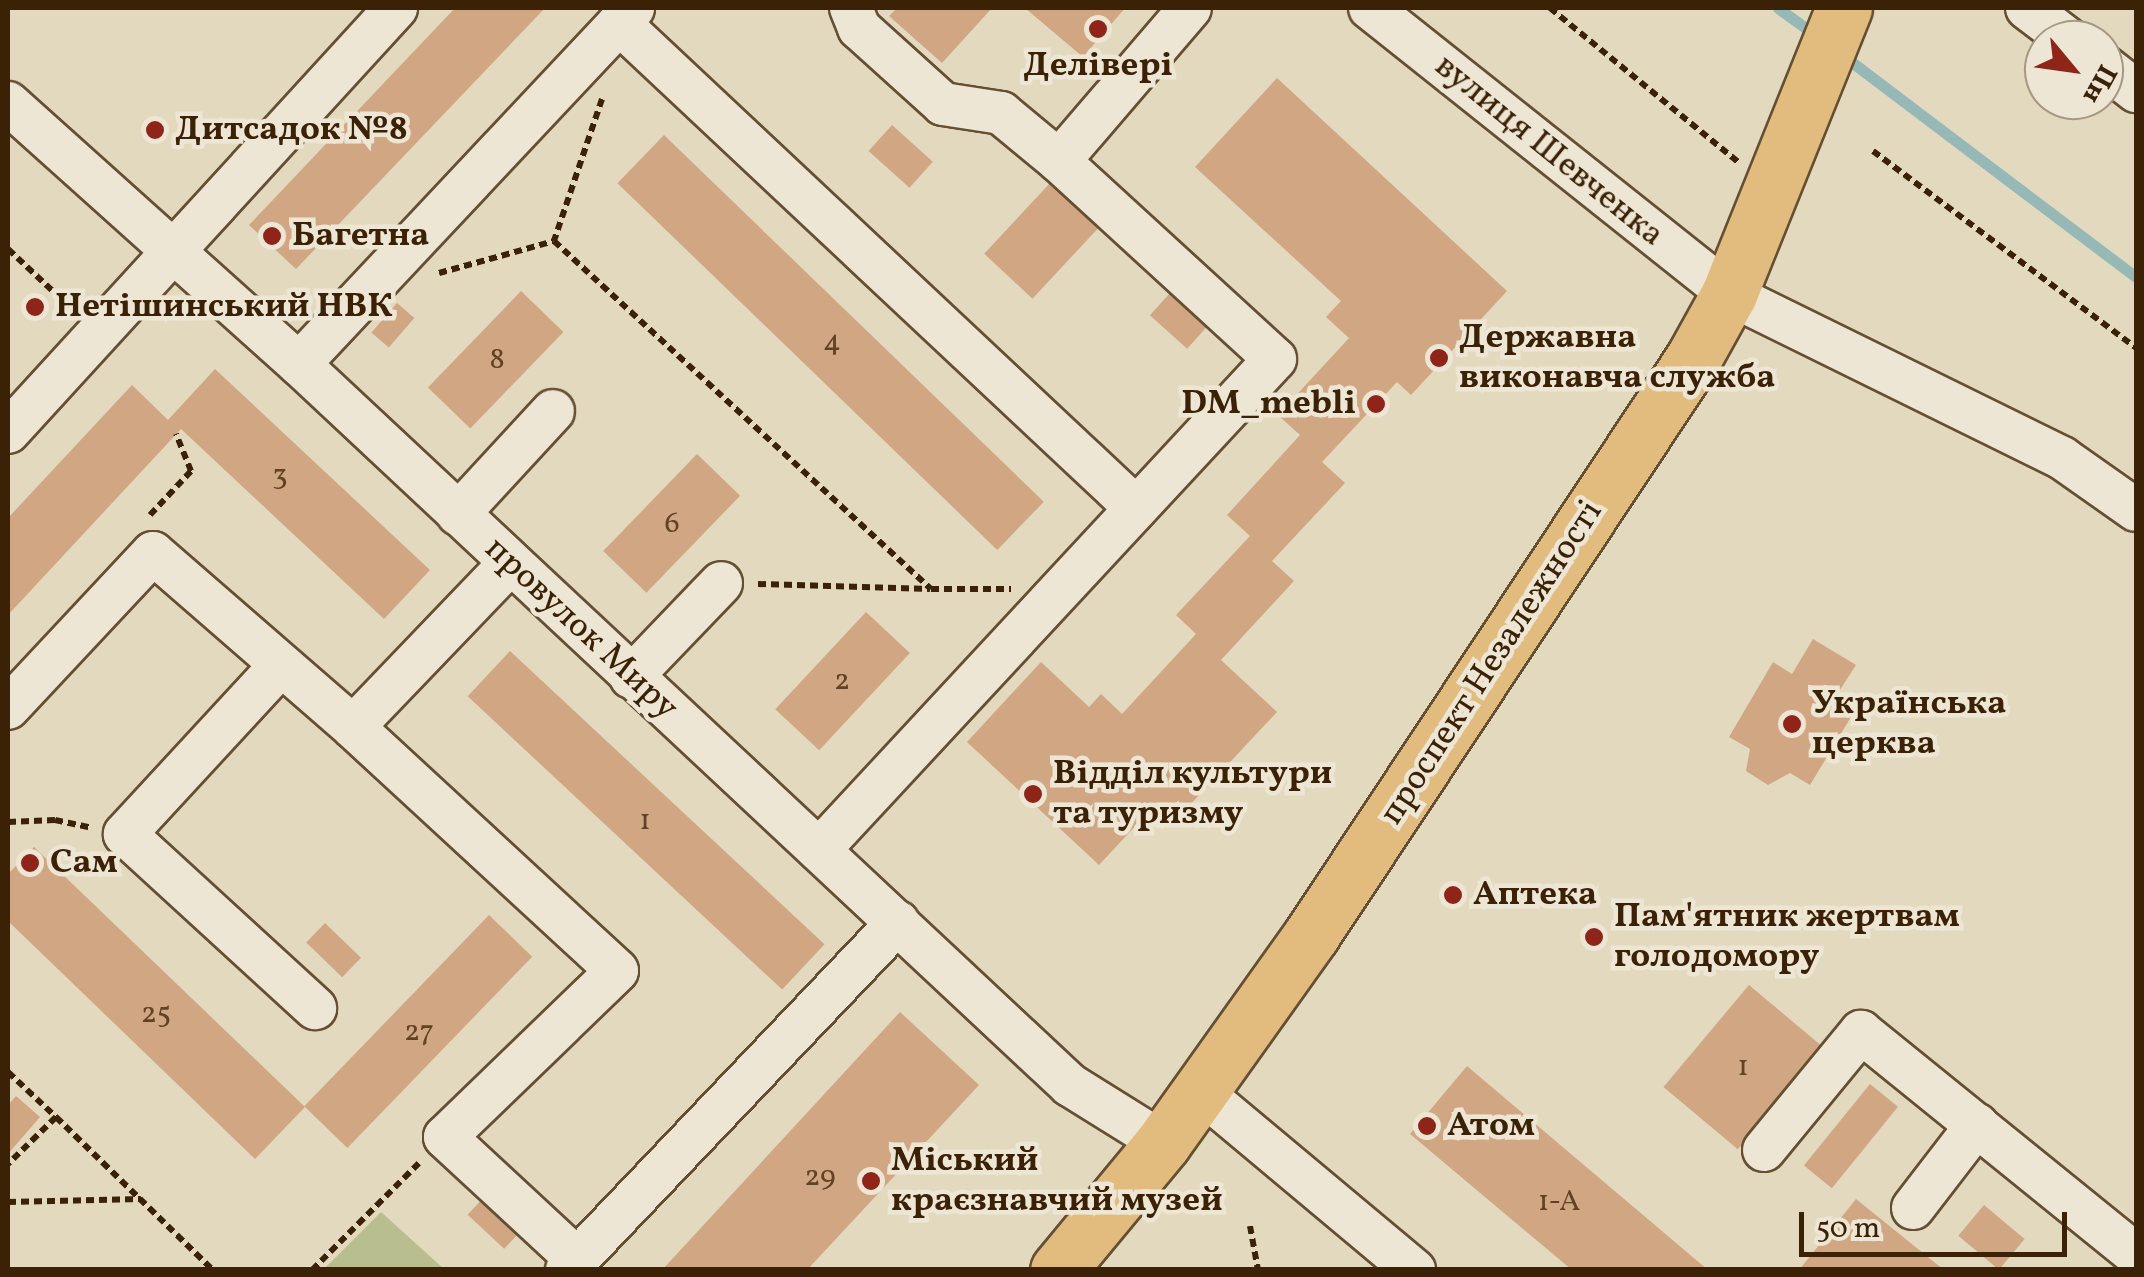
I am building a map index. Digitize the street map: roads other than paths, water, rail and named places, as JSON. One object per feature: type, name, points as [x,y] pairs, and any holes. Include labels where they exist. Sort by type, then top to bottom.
[{"type":"main road","name":"проспект Незалежності","points":[[1058,1270],[1201,1092],[1418,775],[1692,359],[1729,294],[1759,168],[1844,8]]},
{"type":"street","points":[[8,432],[396,8]]},
{"type":"street","points":[[818,850],[1275,358],[1001,112],[943,104],[859,28],[852,8]]},
{"type":"street","points":[[1059,161],[1190,8]]},
{"type":"street","name":"вулиця Шевченка","points":[[1370,8],[1729,294],[2062,458],[2136,510]]},
{"type":"street","points":[[299,364],[618,24],[1136,508]]},
{"type":"street","name":"провулок Миру","points":[[8,103],[299,364],[1070,1085],[1164,1142]]},
{"type":"street","points":[[458,514],[554,411]]},
{"type":"street","points":[[8,708],[153,554],[353,727],[617,971],[445,1137],[573,1265],[898,923]]},
{"type":"street","points":[[353,727],[510,563]]},
{"type":"street","points":[[631,677],[722,584]]},
{"type":"street","points":[[280,666],[124,834],[315,1008]]},
{"type":"street","points":[[1764,1150],[1861,1032],[2136,1255]]},
{"type":"street","points":[[1201,1092],[1414,1270]]},
{"type":"street","points":[[1913,1208],[1977,1125]]},
{"type":"waterway","points":[[1778,8],[1818,37]]},
{"type":"waterway","points":[[1841,54],[2136,277]]},
{"type":"place","name":"Делівері","points":[[1098,29]]},
{"type":"place","name":"Дитсадок №8","points":[[155,130]]},
{"type":"place","name":"Багетна","points":[[272,236]]},
{"type":"place","name":"Нетішинський НВК","points":[[35,307]]},
{"type":"place","name":"Державна виконавча служба","points":[[1439,358]]},
{"type":"place","name":"DM_mebli","points":[[1376,404]]},
{"type":"place","name":"Українська церква","points":[[1792,724]]},
{"type":"place","name":"Відділ культури та туризму","points":[[1033,794]]},
{"type":"place","name":"Сам","points":[[30,863]]},
{"type":"place","name":"Аптека","points":[[1453,895]]},
{"type":"place","name":"Пам'ятник жертвам голодомору","points":[[1594,937]]},
{"type":"place","name":"Атом","points":[[1427,1126]]},
{"type":"place","name":"Міський краєзнавчий музей","points":[[871,1181]]}]
